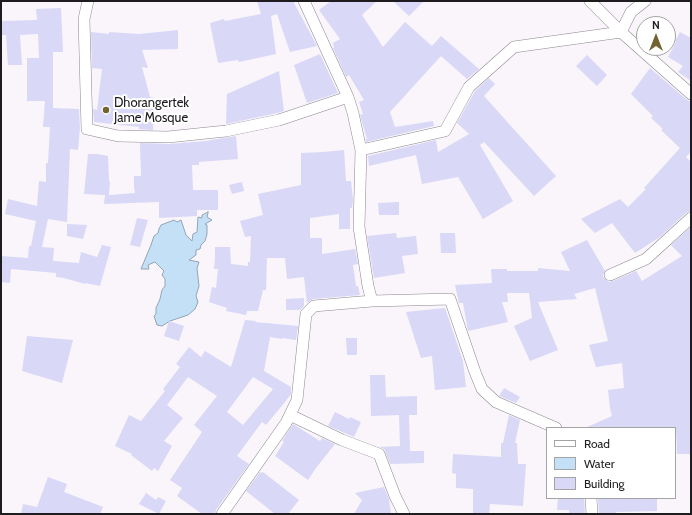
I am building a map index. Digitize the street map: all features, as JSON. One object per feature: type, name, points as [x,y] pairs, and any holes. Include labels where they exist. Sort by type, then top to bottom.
[{"type":"street","points":[[88,1],[84,19],[87,129],[118,136],[168,137],[226,131],[278,120],[348,97]]},
{"type":"street","points":[[304,1],[348,97],[353,113],[361,150],[359,227],[368,286],[372,301]]},
{"type":"street","points":[[590,1],[621,32],[691,94]]},
{"type":"street","points":[[621,32],[631,12],[645,1]]},
{"type":"street","points":[[361,150],[445,131],[469,87],[514,46],[621,32]]},
{"type":"street","points":[[610,275],[646,259],[691,218]]},
{"type":"street","points":[[222,514],[286,423],[297,400],[306,314],[314,306],[372,301],[450,299],[482,390],[496,402],[554,427]]},
{"type":"street","points":[[290,415],[342,440],[379,454],[395,496],[404,514]]},
{"type":"street","points":[[591,499],[592,514]]},
{"type":"water","points":[[208,212],[207,217],[212,220],[205,224],[207,225],[207,234],[205,241],[201,245],[200,249],[196,250],[196,255],[189,260],[199,262],[197,268],[199,286],[196,296],[198,302],[195,309],[188,315],[170,321],[162,326],[157,325],[154,316],[156,314],[156,308],[162,290],[165,286],[165,279],[162,275],[164,271],[155,262],[148,265],[149,269],[141,269],[154,236],[158,233],[161,225],[174,220],[177,222],[181,220],[186,235],[192,241],[193,234],[197,232],[198,217],[202,218],[202,215]]},
{"type":"building","points":[[257,1],[293,1],[317,46],[290,52],[277,14],[271,16],[276,54],[239,62],[238,60],[218,63],[210,23],[224,19],[225,21],[261,14]]},
{"type":"building","points":[[331,1],[377,1],[362,15],[383,47],[405,22],[432,46],[441,36],[479,69],[467,79],[441,56],[390,112],[395,127],[433,121],[434,126],[366,142],[367,139],[360,115],[363,114],[359,102],[364,100],[349,75],[346,77],[333,48],[333,43],[340,39],[319,10]]},
{"type":"building","points":[[393,1],[424,1],[409,16]]},
{"type":"building","points":[[61,8],[63,52],[53,52],[53,108],[79,109],[80,128],[78,150],[70,149],[67,222],[48,219],[42,247],[54,248],[53,261],[79,263],[81,252],[97,257],[102,245],[111,247],[100,286],[56,277],[56,273],[11,269],[10,283],[1,282],[1,256],[28,258],[29,246],[31,246],[36,221],[5,214],[8,199],[37,206],[39,181],[46,182],[46,163],[48,163],[50,127],[43,127],[45,101],[27,101],[27,58],[39,58],[38,34],[20,35],[22,65],[8,65],[6,35],[1,35],[1,21],[37,20],[36,9]]},
{"type":"building","points":[[178,30],[178,49],[142,50],[148,68],[142,67],[150,97],[154,98],[153,130],[94,122],[93,109],[97,110],[102,69],[92,68],[91,32],[109,34],[109,32],[139,34]]},
{"type":"building","points":[[680,32],[691,38],[691,81],[678,72],[683,66],[668,57],[676,56],[676,39]]},
{"type":"building","points":[[320,54],[338,93],[307,103],[294,65]]},
{"type":"building","points":[[587,55],[607,75],[597,86],[576,66]]},
{"type":"building","points":[[650,68],[691,102],[691,152],[686,157],[691,162],[691,211],[686,213],[660,237],[635,253],[612,223],[595,233],[581,219],[620,199],[628,207],[646,189],[644,188],[680,148],[661,130],[663,129],[651,118],[653,116],[631,94]]},
{"type":"building","points":[[279,71],[284,111],[226,124],[227,94]]},
{"type":"building","points":[[489,78],[495,84],[484,96],[556,176],[534,196],[484,142],[480,145],[513,201],[483,219],[458,177],[422,184],[416,155],[369,166],[368,156],[436,140],[438,152],[469,134],[457,123],[475,91]]},
{"type":"building","points":[[236,136],[238,159],[199,162],[199,165],[192,165],[193,190],[218,190],[218,210],[197,210],[197,216],[159,218],[159,202],[104,204],[105,195],[84,194],[88,154],[108,156],[110,181],[109,195],[135,193],[134,176],[141,176],[140,143],[169,144],[206,141]]},
{"type":"building","points":[[344,150],[346,181],[351,181],[353,200],[352,208],[350,208],[350,229],[339,229],[339,214],[310,218],[310,238],[322,238],[322,254],[355,249],[358,264],[353,265],[356,286],[358,286],[360,295],[313,299],[307,303],[304,277],[287,279],[285,258],[267,258],[266,290],[263,290],[258,311],[247,311],[246,315],[226,311],[227,308],[209,302],[212,287],[216,288],[218,269],[214,269],[215,247],[230,247],[231,264],[248,266],[248,262],[250,262],[251,236],[245,237],[240,221],[263,215],[258,194],[301,185],[301,153]]},
{"type":"building","points":[[242,182],[244,191],[232,194],[229,185]]},
{"type":"building","points":[[399,202],[399,215],[379,215],[378,203]]},
{"type":"building","points":[[137,218],[148,220],[140,247],[130,245]]},
{"type":"building","points":[[67,224],[87,225],[83,239],[67,236]]},
{"type":"building","points":[[691,227],[691,454],[677,454],[676,427],[587,427],[612,416],[608,390],[624,388],[622,363],[596,367],[589,345],[608,341],[595,288],[574,294],[577,299],[538,302],[558,350],[530,361],[514,326],[532,318],[529,293],[507,293],[508,302],[502,302],[508,322],[468,331],[463,303],[459,303],[455,285],[492,283],[491,269],[507,269],[507,271],[538,271],[538,268],[570,271],[561,252],[587,240],[605,271],[603,277],[606,280],[609,282],[613,281],[636,271],[642,281],[682,256],[671,245]]},
{"type":"building","points":[[396,233],[397,238],[416,236],[418,254],[402,256],[405,273],[374,278],[367,236]]},
{"type":"building","points":[[440,233],[455,233],[456,253],[441,253]]},
{"type":"building","points":[[304,298],[304,306],[300,310],[286,310],[286,299]]},
{"type":"building","points":[[445,308],[463,361],[466,387],[435,390],[432,356],[421,358],[406,312]]},
{"type":"building","points":[[245,320],[298,326],[296,340],[270,337],[264,371],[291,387],[291,394],[266,425],[262,422],[237,456],[249,464],[216,510],[215,514],[202,514],[177,496],[182,488],[170,480],[202,432],[194,425],[217,396],[188,377],[167,405],[183,418],[164,441],[172,446],[158,471],[154,468],[152,471],[131,455],[132,454],[115,446],[129,415],[141,421],[165,391],[163,389],[180,367],[176,364],[189,347],[201,357],[205,351],[231,367]],"holes":[[[253,377],[273,389],[243,425],[227,412]]]},
{"type":"building","points":[[169,321],[184,326],[179,341],[164,336]]},
{"type":"building","points":[[27,336],[73,340],[62,383],[22,371]]},
{"type":"building","points":[[346,338],[357,338],[357,355],[347,355]]},
{"type":"building","points":[[370,375],[385,375],[386,397],[417,396],[417,415],[409,415],[410,451],[424,451],[424,463],[390,464],[384,449],[379,447],[400,446],[399,415],[371,416]]},
{"type":"building","points":[[504,388],[520,397],[516,403],[499,396]]},
{"type":"building","points":[[335,412],[349,419],[350,417],[361,422],[354,437],[328,426]]},
{"type":"building","points":[[509,415],[520,420],[515,443],[517,443],[518,464],[526,464],[523,506],[490,504],[489,514],[473,514],[473,489],[456,488],[456,474],[452,473],[453,454],[501,457],[501,443],[503,443]]},
{"type":"building","points":[[293,424],[320,441],[322,438],[335,444],[308,480],[275,456],[284,442],[282,441]]},
{"type":"building","points":[[260,472],[263,472],[299,500],[288,514],[275,514],[246,491]]},
{"type":"building","points":[[48,477],[67,484],[64,492],[103,507],[100,514],[21,514],[23,504],[37,507]]},
{"type":"building","points":[[384,487],[389,499],[391,514],[354,514],[362,500],[355,493]]},
{"type":"building","points":[[146,493],[156,500],[158,497],[166,501],[159,514],[139,504]]},
{"type":"building","points":[[558,499],[584,499],[585,514],[569,514],[569,510],[557,510]]},
{"type":"building","points":[[598,499],[657,499],[657,511],[599,514]]},
{"type":"place","name":"Dhorangertek Jame Mosque","points":[[106,110]]}]
